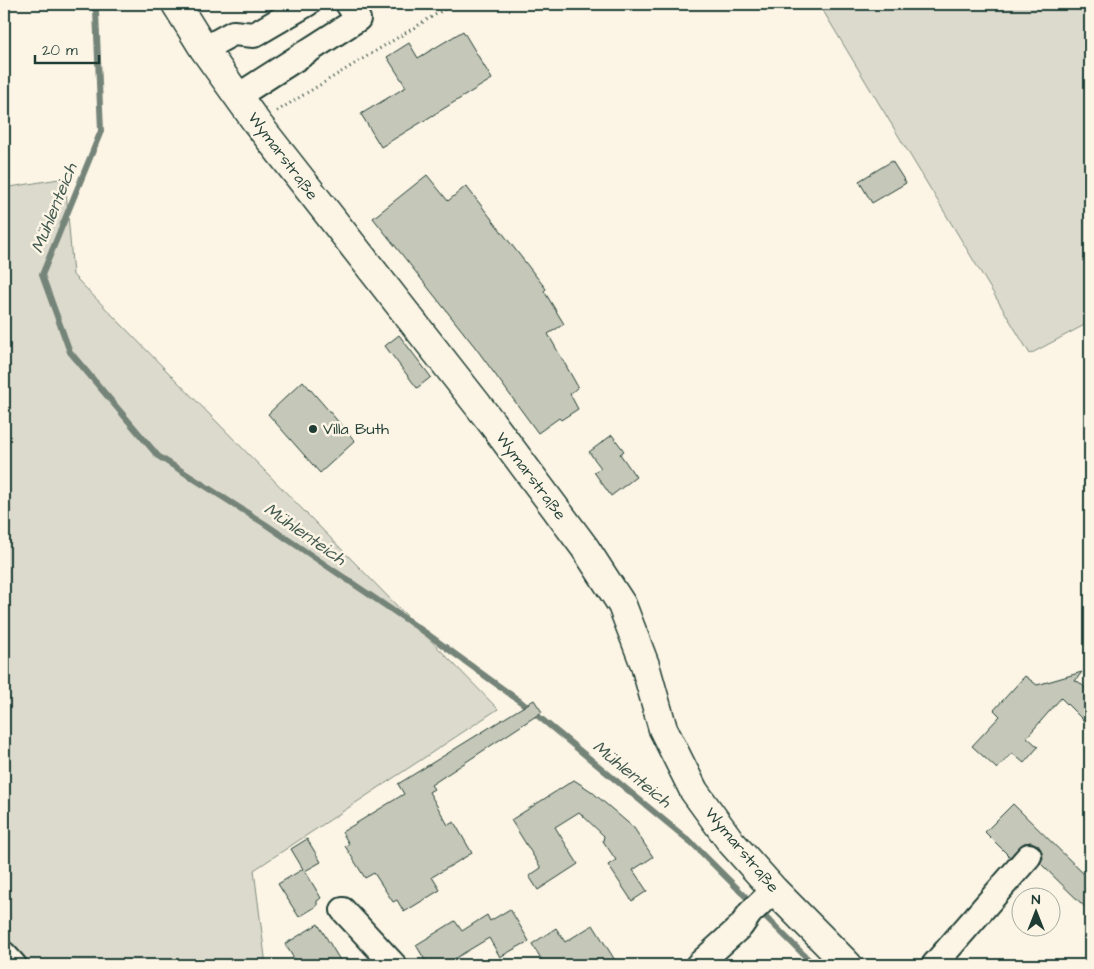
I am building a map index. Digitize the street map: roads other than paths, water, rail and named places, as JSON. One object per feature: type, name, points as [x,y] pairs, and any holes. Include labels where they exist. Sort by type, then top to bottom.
[{"type":"main road","name":"Wymarstraße","points":[[176,4],[204,49],[258,124],[486,416],[585,548],[622,605],[645,665],[663,729],[694,791],[731,842],[762,901],[848,965]]},
{"type":"street","points":[[204,49],[234,33],[254,35],[307,4]]},
{"type":"street","points":[[238,96],[358,20],[348,4]]},
{"type":"street","points":[[934,965],[1029,856]]},
{"type":"street","points":[[698,965],[742,926],[762,901]]},
{"type":"street","points":[[343,910],[394,965]]},
{"type":"street","points":[[4,954],[14,965]]},
{"type":"waterway","name":"Mühlenteich","points":[[92,4],[96,11],[101,131],[42,275],[70,352],[158,456],[265,524],[426,633],[521,702],[693,844],[814,965]]},
{"type":"place","name":"Villa Buth","points":[[313,429]]}]
